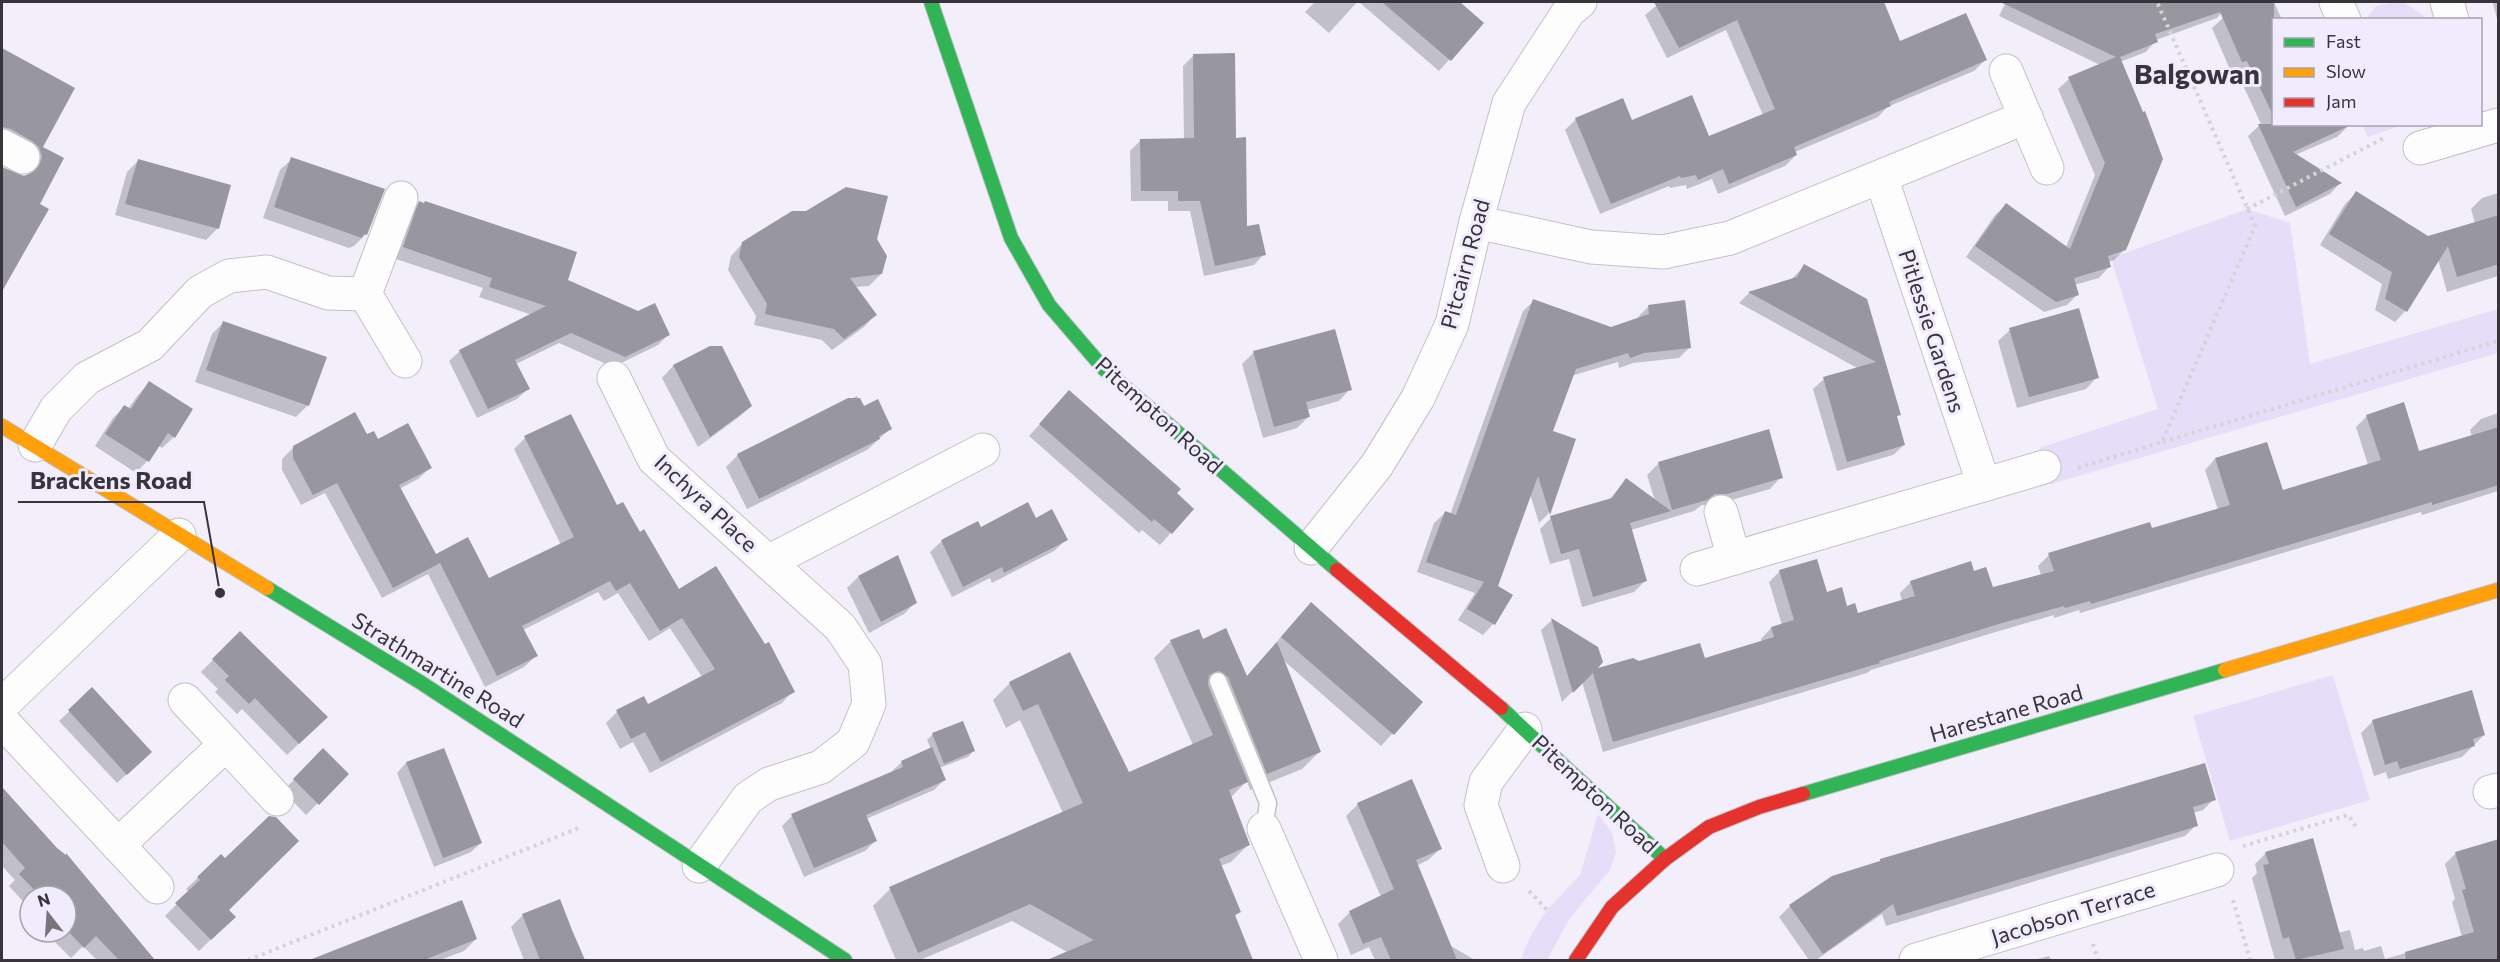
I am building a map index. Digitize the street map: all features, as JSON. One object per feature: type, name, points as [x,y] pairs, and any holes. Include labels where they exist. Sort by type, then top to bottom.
[{"type":"street","name":"Pitempton Road","points":[[931,2],[1011,238],[1049,305],[1104,369],[1311,549],[1525,729],[1665,859]]},
{"type":"street","points":[[2336,2],[2342,18]]},
{"type":"street","points":[[2447,2],[2451,18]]},
{"type":"street","name":"Pitcairn Road","points":[[1311,549],[1377,465],[1419,398],[1452,324],[1476,222],[1509,103],[1569,5]]},
{"type":"street","points":[[2006,71],[2046,168]]},
{"type":"street","points":[[1476,222],[1590,247],[1663,252],[1730,238],[2025,117]]},
{"type":"street","points":[[2420,148],[2474,126]]},
{"type":"street","name":"Pitlessie Gardens","points":[[1881,177],[1984,485]]},
{"type":"street","points":[[365,294],[401,198]]},
{"type":"street","points":[[35,445],[56,409],[87,378],[150,345],[200,292],[229,276],[267,272],[328,293],[365,294]]},
{"type":"street","points":[[365,294],[405,361]]},
{"type":"street","name":"Inchyra Place","points":[[614,378],[654,459],[840,627],[865,664],[869,704],[853,742],[821,767],[769,784],[748,798],[699,866]]},
{"type":"street","name":"Strathmartine Road","points":[[2,426],[420,682],[845,960]]},
{"type":"street","name":"Inchyra Place","points":[[768,562],[983,450]]},
{"type":"street","points":[[1697,569],[2044,467]]},
{"type":"street","points":[[1721,512],[1734,558]]},
{"type":"street","points":[[2,705],[179,535]]},
{"type":"street","name":"Harestane Road","points":[[1576,960],[1612,907],[1665,859],[1709,827],[1759,807],[2499,590]]},
{"type":"street","points":[[185,700],[277,800]]},
{"type":"street","points":[[2,720],[157,887]]},
{"type":"street","name":"Pitempton Road","points":[[1503,866],[1481,805],[1485,782],[1525,729]]},
{"type":"street","points":[[118,845],[226,744]]},
{"type":"street","points":[[1264,829],[1321,960]]},
{"type":"street","name":"Jacobson Terrace","points":[[1924,959],[2224,883]]},
{"type":"lane","points":[[1218,681],[1268,803],[1264,829]]},
{"type":"path","points":[[2157,2],[2255,226],[2162,442]]},
{"type":"path","points":[[2247,209],[2408,126]]},
{"type":"path","points":[[2410,126],[2420,148]]},
{"type":"path","points":[[2044,467],[2047,477],[2499,340]]},
{"type":"path","points":[[248,960],[619,812]]},
{"type":"path","points":[[2241,847],[2348,815],[2357,828]]},
{"type":"path","points":[[2224,883],[2250,960]]},
{"type":"shaded area","points":[[2404,2],[2425,18],[2367,18],[2376,6]]},
{"type":"shaded area","points":[[2362,126],[2399,126],[2368,137]]},
{"type":"shaded area","points":[[2247,209],[2290,223],[2310,364],[2498,309],[2498,353],[2051,484],[2039,448],[2158,409],[2111,258]]},
{"type":"shaded area","points":[[2333,675],[2370,800],[2230,841],[2193,716]]},
{"type":"shaded area","points":[[1598,814],[1612,832],[1616,852],[1610,870],[1570,918],[1547,960],[1520,960],[1532,933],[1547,910],[1580,875]]},
{"type":"building","points":[[1382,2],[1460,2],[1484,23],[1451,61]]},
{"type":"building","points":[[1654,2],[1884,2],[1900,41],[1966,13],[1987,60],[1889,102],[1891,106],[1794,147],[1797,155],[1729,184],[1723,169],[1698,180],[1696,175],[1681,178],[1680,176],[1611,204],[1575,118],[1623,98],[1632,120],[1692,95],[1709,136],[1775,109],[1737,20],[1679,48]]},
{"type":"building","points":[[2000,2],[2274,2],[2272,113],[2247,61],[2242,62],[2220,12],[2155,34],[2158,42],[2120,57],[2143,112],[2145,111],[2163,159],[2126,250],[2108,256],[2111,267],[2074,278],[2079,295],[2056,302],[1975,246],[2006,203],[2070,249],[2105,163],[2068,77],[2116,57]]},
{"type":"building","points":[[2,48],[75,88],[43,147],[64,158],[40,204],[49,209],[2,291],[2,167],[24,176],[39,166],[42,157],[39,147],[32,141],[11,129],[2,127]]},
{"type":"building","points":[[1235,53],[1236,138],[1246,137],[1247,226],[1259,224],[1266,255],[1215,266],[1200,201],[1178,201],[1178,191],[1141,191],[1140,139],[1194,138],[1193,54]]},
{"type":"building","points":[[2258,124],[2349,126],[2293,152],[2342,183],[2296,207]]},
{"type":"building","points":[[291,157],[385,189],[367,235],[364,234],[362,238],[274,207]]},
{"type":"building","points":[[138,159],[231,185],[219,229],[125,204]]},
{"type":"building","points":[[846,187],[888,196],[877,239],[887,256],[882,274],[850,278],[877,315],[844,339],[834,329],[765,314],[767,304],[739,257],[742,242],[792,211],[806,211]]},
{"type":"building","points":[[2356,191],[2428,236],[2499,215],[2499,264],[2457,277],[2448,246],[2407,312],[2385,299],[2392,272],[2329,234]]},
{"type":"building","points":[[419,201],[424,203],[425,201],[577,252],[568,280],[638,311],[655,303],[670,335],[625,357],[571,333],[515,360],[530,389],[488,409],[459,350],[546,306],[489,287],[492,278],[403,247]]},
{"type":"building","points":[[1804,264],[1867,299],[1901,415],[1897,416],[1905,445],[1847,462],[1823,377],[1876,362],[1748,292],[1797,277]]},
{"type":"building","points":[[1533,299],[1611,327],[1649,314],[1648,305],[1685,300],[1691,348],[1644,353],[1630,358],[1628,353],[1576,369],[1553,431],[1576,439],[1550,515],[1538,476],[1498,586],[1513,595],[1495,625],[1467,609],[1484,582],[1426,562],[1445,511],[1456,515]]},
{"type":"building","points":[[2079,308],[2099,378],[2029,397],[2009,328]]},
{"type":"building","points":[[223,321],[327,357],[309,406],[206,370]]},
{"type":"building","points":[[1335,329],[1352,390],[1306,402],[1310,417],[1274,427],[1253,351]]},
{"type":"building","points":[[710,346],[722,346],[752,406],[710,437],[673,365]]},
{"type":"building","points":[[149,381],[193,409],[175,438],[168,433],[149,462],[105,434],[124,405],[131,409]]},
{"type":"building","points":[[1069,390],[1181,489],[1177,493],[1194,509],[1172,534],[1154,519],[1152,522],[1039,424]]},
{"type":"building","points":[[848,398],[860,398],[864,406],[878,399],[892,429],[879,436],[880,439],[759,499],[737,454]]},
{"type":"building","points":[[2404,402],[2419,451],[2499,427],[2499,485],[2432,505],[2432,502],[2091,604],[2090,601],[2065,608],[2064,606],[2002,623],[1879,661],[1880,663],[1613,742],[1593,673],[1573,693],[1551,618],[1598,647],[1603,662],[1598,668],[1633,658],[1639,661],[1700,643],[1705,658],[1774,637],[1771,627],[1794,620],[1779,570],[1817,559],[1827,592],[1842,587],[1847,606],[1855,603],[1858,613],[1915,596],[1910,581],[1971,561],[1974,571],[1986,567],[1993,587],[2054,571],[2048,553],[2150,522],[2152,528],[2230,505],[2215,458],[2267,442],[2283,490],[2381,460],[2366,415]]},
{"type":"building","points":[[355,412],[367,434],[374,431],[378,439],[408,423],[432,468],[399,485],[436,554],[468,537],[489,578],[574,537],[524,436],[571,414],[617,505],[623,502],[640,532],[644,529],[679,589],[716,566],[765,644],[769,642],[795,692],[661,762],[645,732],[631,739],[616,710],[644,696],[648,704],[715,669],[682,618],[660,631],[630,583],[616,591],[610,581],[522,626],[538,656],[497,676],[440,563],[393,588],[337,483],[313,495],[293,458],[293,446]]},
{"type":"building","points":[[1769,429],[1783,478],[1727,494],[1715,494],[1707,500],[1672,510],[1658,462]]},
{"type":"building","points":[[1626,478],[1671,511],[1630,523],[1647,581],[1593,597],[1579,549],[1561,554],[1550,516],[1612,498]]},
{"type":"building","points":[[1028,502],[1036,518],[1052,509],[1068,540],[1004,573],[1002,567],[963,587],[941,540],[978,521],[981,527]]},
{"type":"building","points":[[898,555],[917,603],[881,622],[858,576]]},
{"type":"building","points":[[1311,602],[1423,702],[1394,735],[1281,637]]},
{"type":"building","points":[[1226,628],[1247,676],[1277,642],[1321,752],[1267,774],[1228,677],[1219,671],[1209,675],[1208,685],[1248,782],[1229,790],[1250,845],[1219,859],[1241,912],[1235,915],[1253,960],[1047,960],[1094,940],[1030,904],[918,953],[889,887],[1083,803],[1038,704],[1023,711],[1009,682],[1070,652],[1129,772],[1213,735],[1170,640],[1199,629],[1203,639]]},
{"type":"building","points":[[240,631],[328,717],[299,744],[255,698],[249,704],[225,680],[229,676],[212,659]]},
{"type":"building","points":[[92,687],[152,752],[127,775],[68,710]]},
{"type":"building","points":[[2472,690],[2485,735],[2473,739],[2475,746],[2400,769],[2397,761],[2385,765],[2372,720]]},
{"type":"building","points":[[963,721],[975,751],[944,764],[932,733]]},
{"type":"building","points":[[932,747],[946,780],[866,815],[877,841],[814,868],[791,814],[903,767],[901,761]]},
{"type":"building","points":[[323,748],[349,774],[319,805],[293,779]]},
{"type":"building","points":[[444,748],[482,843],[443,858],[406,762]]},
{"type":"building","points":[[2205,763],[2216,800],[2193,807],[2198,826],[1897,916],[1893,904],[1823,954],[1789,905],[1832,876],[1880,861],[1880,859]]},
{"type":"building","points":[[1412,779],[1442,849],[1416,860],[1457,960],[1391,960],[1381,937],[1363,944],[1349,911],[1394,889],[1357,803]]},
{"type":"building","points":[[2,787],[57,848],[66,855],[66,853],[155,960],[119,960],[96,936],[84,948],[78,942],[78,884],[29,884],[19,874],[25,868],[2,842]]},
{"type":"building","points":[[269,816],[276,817],[299,841],[229,910],[236,917],[211,940],[175,903],[200,880],[197,877],[221,854],[225,858]]},
{"type":"building","points":[[2313,838],[2344,949],[2296,960],[2289,937],[2283,939],[2263,865],[2269,864],[2265,852]]},
{"type":"building","points":[[2499,839],[2499,960],[2406,960],[2405,952],[2474,932],[2462,890],[2466,889],[2455,852]]},
{"type":"building","points":[[560,899],[585,960],[540,960],[522,914]]},
{"type":"building","points":[[462,900],[477,939],[424,960],[312,960],[312,959]]},
{"type":"traffic: fast","points":[[931,2],[1011,238],[1049,305],[1104,369],[1337,570]]},
{"type":"traffic: fast","points":[[267,588],[420,682],[845,960]]},
{"type":"traffic: fast","points":[[1803,794],[2225,670]]},
{"type":"traffic: fast","points":[[1501,708],[1665,859]]},
{"type":"traffic: slow","points":[[2,426],[267,588]]},
{"type":"traffic: slow","points":[[2225,670],[2498,590]]},
{"type":"traffic: jam","points":[[1337,570],[1501,708]]},
{"type":"traffic: jam","points":[[1576,960],[1612,907],[1665,859],[1709,827],[1759,807],[1803,794]]},
{"type":"place","name":"Brackens Road","points":[[220,593]]},
{"type":"district","name":"Balgowan","points":[[2197,74]]}]
